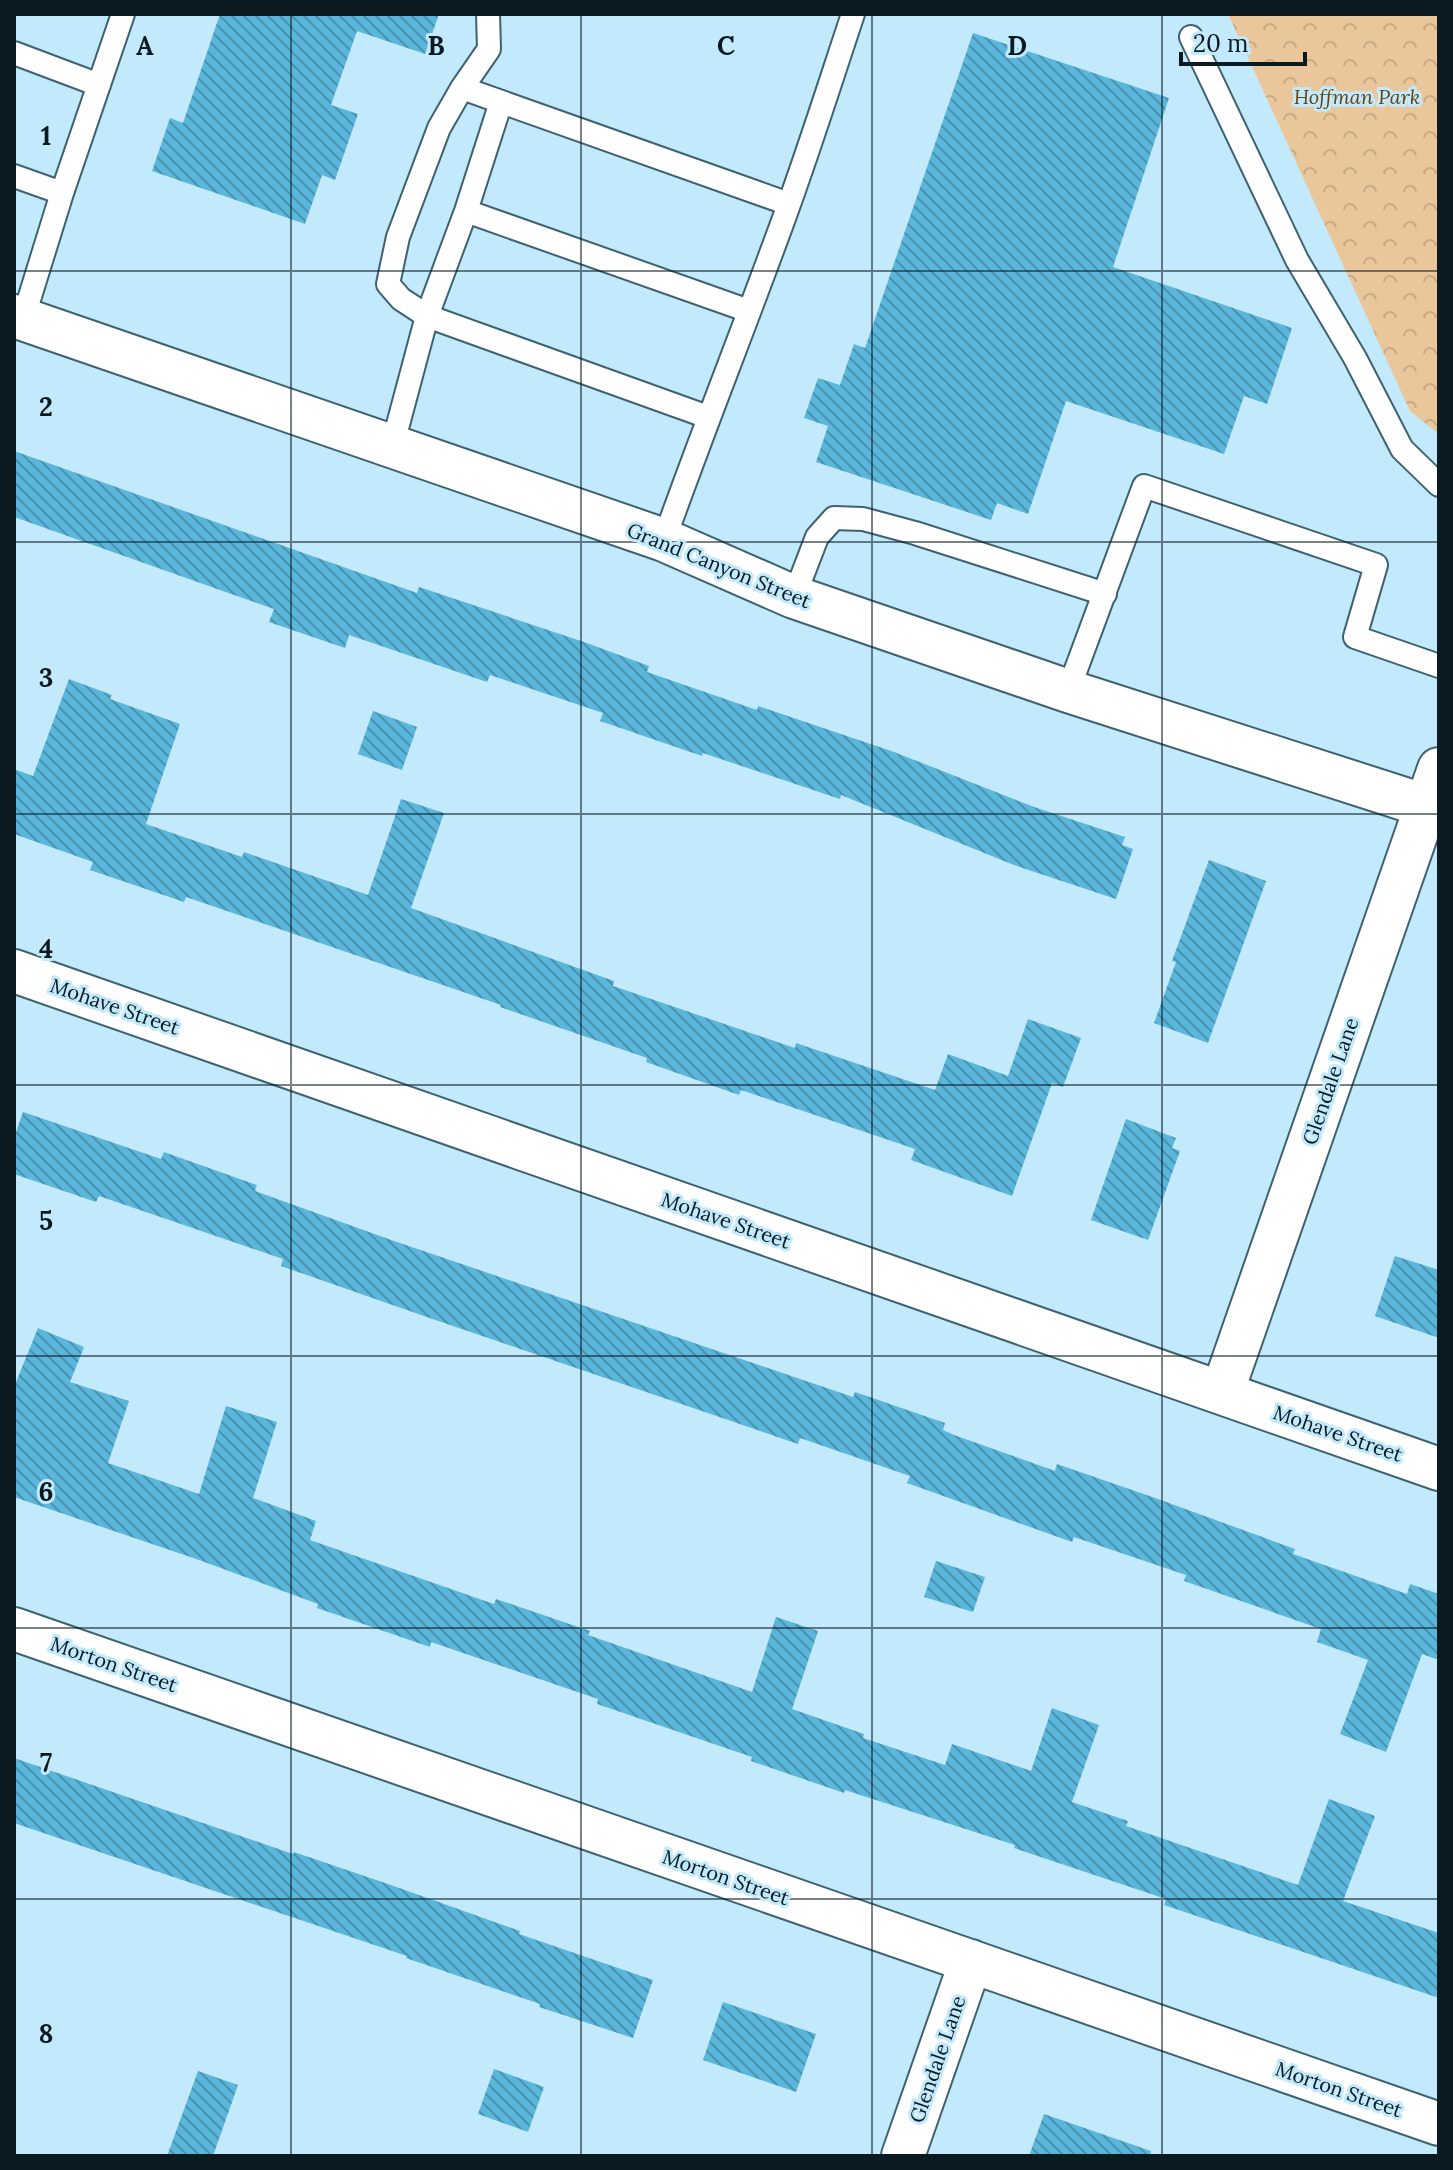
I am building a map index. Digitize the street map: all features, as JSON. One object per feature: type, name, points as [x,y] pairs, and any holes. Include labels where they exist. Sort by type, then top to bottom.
[{"type":"street","name":"Grand Canyon Street","points":[[18,318],[664,540],[794,597],[1068,691],[1432,787]]},
{"type":"street","name":"Glendale Lane","points":[[1222,1393],[1432,787]]},
{"type":"street","name":"Mohave Street","points":[[14,971],[1439,1469]]},
{"type":"street","name":"Morton Street","points":[[14,1629],[1439,2124]]},
{"type":"street","name":"Glendale Lane","points":[[903,2156],[971,1961]]},
{"type":"lane","points":[[18,318],[123,14]]},
{"type":"lane","points":[[488,14],[489,49],[439,128],[398,237],[388,284],[401,299],[427,316],[708,417]]},
{"type":"lane","points":[[664,540],[789,204],[853,14]]},
{"type":"lane","points":[[1191,37],[1297,260],[1355,358],[1402,449],[1439,485]]},
{"type":"lane","points":[[14,53],[99,85]]},
{"type":"lane","points":[[462,88],[789,204]]},
{"type":"lane","points":[[392,447],[427,316],[466,211],[501,102]]},
{"type":"lane","points":[[14,176],[62,193]]},
{"type":"lane","points":[[466,211],[749,311]]},
{"type":"lane","points":[[1068,691],[1144,486],[1376,565],[1355,637],[1439,666]]},
{"type":"lane","points":[[794,597],[817,537],[834,518],[863,519],[915,533],[1105,594]]},
{"type":"green space","name":"Hoffman Park","points":[[1228,14],[1439,14],[1439,434],[1410,411]]},
{"type":"building","points":[[220,14],[439,14],[425,54],[357,31],[331,105],[358,114],[335,180],[322,175],[305,224],[152,171],[170,118],[183,123]]},
{"type":"building","points":[[973,33],[1169,98],[1113,267],[1292,328],[1267,404],[1244,396],[1224,454],[1066,401],[1028,514],[997,503],[991,520],[816,462],[828,426],[804,418],[818,378],[840,385],[854,344],[865,348]]},
{"type":"building","points":[[14,451],[417,593],[419,587],[584,642],[649,666],[647,672],[894,752],[1034,807],[1125,837],[1122,845],[1133,849],[1116,899],[1014,865],[841,795],[840,799],[600,721],[603,713],[490,675],[487,682],[349,635],[345,648],[269,622],[274,609],[14,517]]},
{"type":"building","points":[[69,679],[112,695],[110,699],[180,724],[146,824],[242,857],[244,852],[368,895],[401,799],[444,813],[411,908],[614,981],[613,986],[795,1048],[796,1043],[935,1090],[948,1054],[1008,1076],[1028,1019],[1081,1038],[1063,1087],[1052,1083],[1012,1196],[911,1160],[915,1149],[741,1090],[739,1095],[501,1005],[186,897],[184,902],[90,870],[93,862],[14,834],[14,769],[33,776]]},
{"type":"building","points":[[373,711],[417,727],[402,770],[358,754]]},
{"type":"building","points":[[1209,860],[1266,881],[1208,1043],[1154,1023],[1176,962],[1172,961]]},
{"type":"building","points":[[23,1112],[161,1159],[164,1152],[257,1185],[255,1191],[394,1241],[853,1397],[855,1392],[945,1423],[943,1430],[954,1435],[1055,1471],[1057,1464],[1158,1499],[1295,1549],[1293,1554],[1407,1594],[1410,1584],[1439,1594],[1439,1660],[1422,1654],[1386,1752],[1340,1734],[1368,1660],[1317,1642],[1321,1629],[1184,1581],[1186,1575],[1074,1537],[1072,1542],[907,1483],[910,1476],[800,1438],[798,1444],[421,1315],[281,1266],[283,1259],[99,1196],[96,1202],[14,1174],[14,1138]]},
{"type":"building","points":[[1126,1119],[1176,1138],[1172,1148],[1180,1151],[1148,1240],[1091,1220]]},
{"type":"building","points":[[1395,1256],[1439,1270],[1439,1338],[1375,1316]]},
{"type":"building","points":[[38,1328],[84,1347],[70,1382],[129,1401],[108,1463],[199,1494],[226,1406],[277,1422],[253,1498],[316,1521],[310,1540],[494,1604],[496,1599],[590,1631],[588,1635],[752,1692],[776,1617],[818,1631],[792,1709],[864,1734],[863,1738],[945,1765],[952,1744],[1031,1771],[1052,1708],[1099,1725],[1072,1802],[1128,1821],[1126,1826],[1298,1885],[1329,1799],[1375,1816],[1343,1901],[1439,1933],[1439,1998],[1164,1905],[1166,1899],[1014,1848],[1015,1845],[751,1761],[752,1757],[597,1704],[598,1699],[431,1642],[430,1647],[317,1608],[318,1604],[199,1560],[14,1497],[14,1387]]},
{"type":"building","points":[[936,1561],[985,1577],[973,1612],[924,1597]]},
{"type":"building","points":[[14,1758],[388,1884],[653,1980],[633,2038],[539,2007],[540,2004],[407,1956],[14,1823]]},
{"type":"building","points":[[723,2002],[816,2034],[796,2092],[703,2060]]},
{"type":"building","points":[[494,2069],[544,2087],[528,2132],[478,2114]]},
{"type":"building","points":[[198,2071],[238,2085],[213,2156],[167,2156]]},
{"type":"building","points":[[1044,2114],[1151,2151],[1150,2156],[1029,2156]]}]
